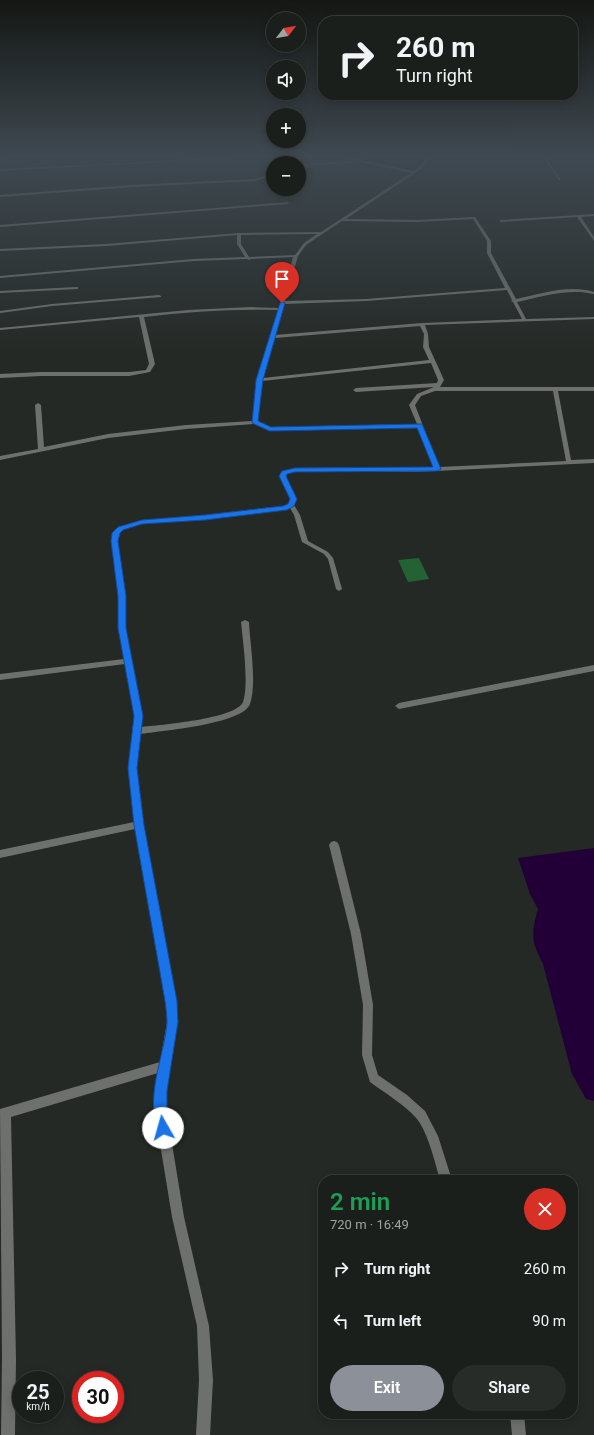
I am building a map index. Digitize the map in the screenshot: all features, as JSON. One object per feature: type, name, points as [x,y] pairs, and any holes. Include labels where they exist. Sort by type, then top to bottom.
[{"type":"street","points":[[0,226],[63,221]]},
{"type":"street","points":[[254,422],[260,380],[296,256],[306,244],[342,221]]},
{"type":"street","points":[[476,221],[489,241],[489,254],[525,321]]},
{"type":"street","points":[[501,222],[514,221]]},
{"type":"street","points":[[581,221],[594,240]]},
{"type":"street","points":[[0,250],[106,245],[240,234],[323,233]]},
{"type":"street","points":[[240,234],[239,244],[249,259]]},
{"type":"street","points":[[0,277],[194,260],[296,256]]},
{"type":"street","points":[[0,292],[76,288]]},
{"type":"street","points":[[282,303],[373,299],[507,289]]},
{"type":"street","points":[[513,300],[577,290],[594,293]]},
{"type":"street","points":[[0,312],[52,305],[159,296]]},
{"type":"street","points":[[0,329],[141,315],[250,308],[280,309]]},
{"type":"street","points":[[0,376],[41,374],[129,374],[148,371],[152,364],[141,315]]},
{"type":"street","points":[[272,337],[422,324],[594,318]]},
{"type":"street","points":[[422,324],[426,334],[426,347],[441,380],[440,385],[435,389]]},
{"type":"street","points":[[260,380],[432,361]]},
{"type":"street","points":[[356,390],[440,385]]},
{"type":"street","points":[[555,388],[569,462]]},
{"type":"street","points":[[437,469],[413,410],[412,405],[418,395],[435,389],[594,389]]},
{"type":"street","points":[[38,405],[41,450]]},
{"type":"street","points":[[0,458],[108,436],[186,427],[254,422],[270,429],[420,426]]},
{"type":"street","points":[[203,1435],[206,1380],[203,1326],[178,1217],[161,1113],[161,1091],[164,1066],[172,1022],[171,1001],[139,825],[132,768],[138,716],[122,628],[122,596],[114,541],[116,533],[120,528],[142,522],[237,514],[284,508],[291,505],[293,499],[283,476],[285,472],[295,470],[437,469],[594,461]]},
{"type":"street","points":[[291,505],[297,515],[305,542],[326,553],[331,559],[339,589]]},
{"type":"street","points":[[137,731],[218,718],[236,713],[246,705],[250,690],[245,622]]},
{"type":"street","points":[[0,677],[128,661]]},
{"type":"street","points":[[399,706],[594,668]]},
{"type":"street","points":[[0,854],[139,825]]},
{"type":"street","points":[[334,844],[356,934],[368,1005],[367,1056],[374,1078],[403,1099],[421,1115],[432,1136],[444,1175]]},
{"type":"street","points":[[8,1435],[9,1359],[3,1114],[164,1066]]},
{"type":"street","points":[[517,1419],[519,1435]]},
{"type":"shaded area","points":[[594,848],[594,1101],[586,1099],[572,1074],[543,964],[534,943],[533,931],[538,909],[530,894],[518,858]]},
{"type":"building","points":[[419,558],[429,579],[408,582],[398,560]]},
{"type":"route","points":[[163,1128],[161,1091],[172,1022],[171,1001],[139,825],[132,768],[138,716],[122,628],[122,596],[114,541],[116,533],[120,528],[142,522],[205,517],[284,508],[291,505],[293,499],[283,476],[285,472],[295,470],[437,469],[420,426],[270,429],[254,422],[260,380],[282,303]]}]
